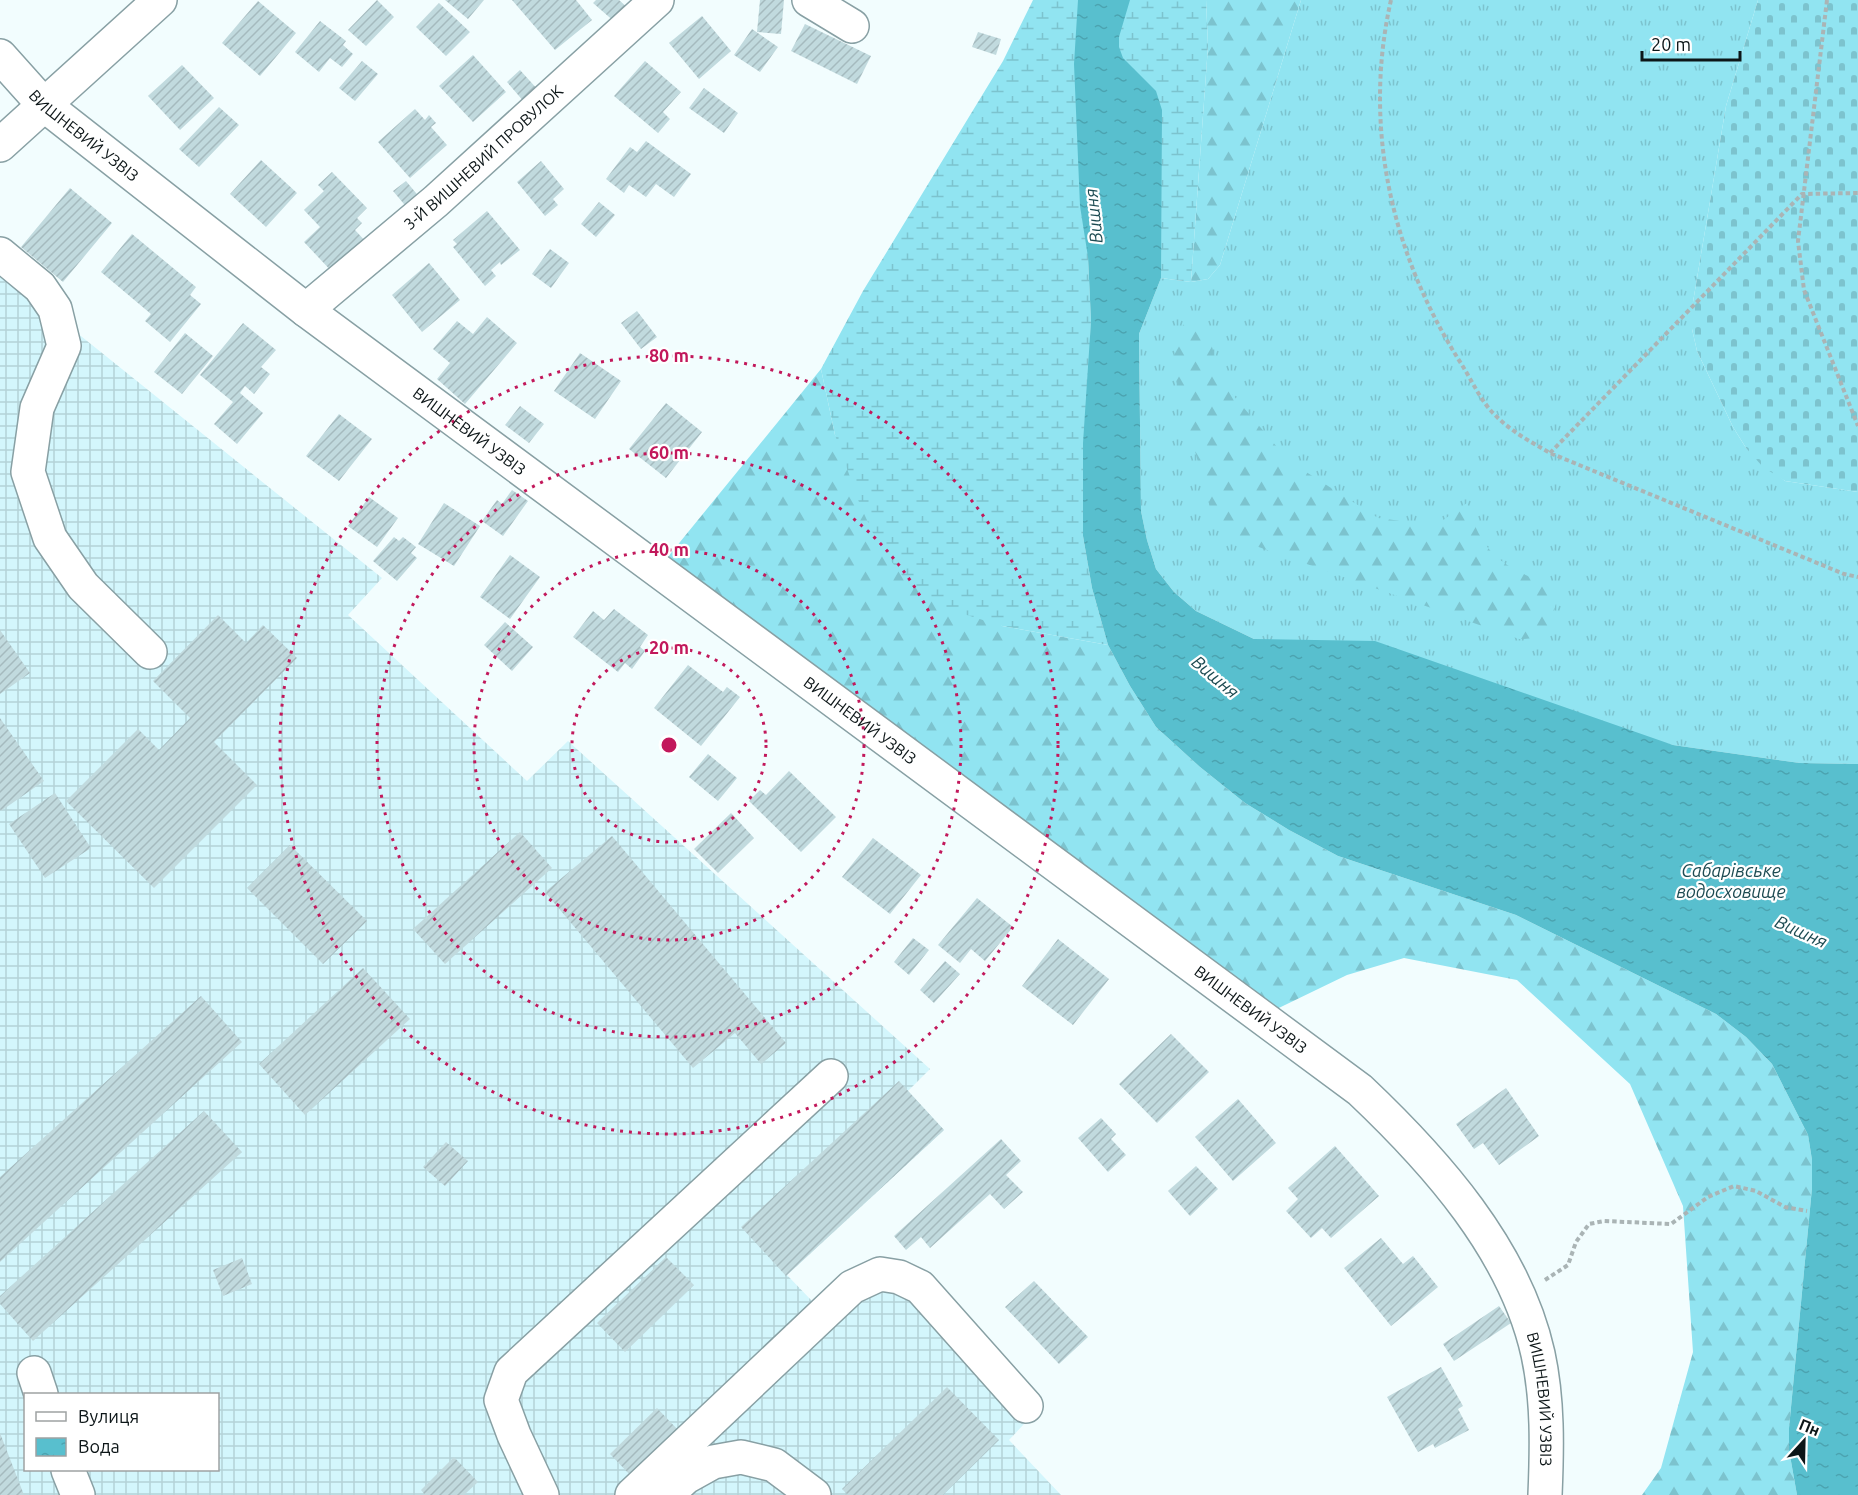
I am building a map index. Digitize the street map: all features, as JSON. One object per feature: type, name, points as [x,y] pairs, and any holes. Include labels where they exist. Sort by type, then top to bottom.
[{"type":"street","points":[[0,145],[160,0]]},
{"type":"street","name":"3-Й ВИШНЕВИЙ ПРОВУЛОК","points":[[306,310],[436,201],[657,0]]},
{"type":"street","points":[[809,0],[852,26]]},
{"type":"street","name":"ВИШНЕВИЙ УЗВІЗ","points":[[0,56],[44,104],[306,310],[1360,1090],[1405,1132],[1444,1179],[1478,1225],[1509,1275],[1525,1313],[1538,1354],[1545,1400],[1547,1447],[1545,1495]]},
{"type":"street","points":[[0,254],[40,287],[55,309],[64,346],[37,408],[28,472],[50,538],[82,586],[150,652]]},
{"type":"street","points":[[542,1495],[514,1435],[501,1400],[511,1372],[831,1076]]},
{"type":"street","points":[[632,1495],[852,1287],[879,1274],[898,1277],[920,1287],[1026,1406]]},
{"type":"street","points":[[666,1495],[686,1477],[713,1462],[741,1457],[774,1465],[814,1495]]},
{"type":"street","points":[[68,1471],[78,1495]]},
{"type":"path","points":[[1391,0],[1380,70],[1380,115],[1391,204],[1420,289],[1450,346],[1493,414],[1520,435],[1550,453],[1844,574],[1858,577]]},
{"type":"path","points":[[1827,0],[1798,241],[1804,290],[1858,426]]},
{"type":"path","points":[[1550,453],[1802,194],[1858,193]]},
{"type":"path","points":[[1560,1272],[1568,1265],[1576,1242],[1589,1224],[1604,1221],[1671,1224],[1708,1197],[1734,1186],[1756,1191],[1785,1207],[1807,1211]]},
{"type":"shaded area","points":[[0,271],[382,578],[348,615],[527,781],[568,741],[930,1069],[908,1091],[944,1130],[787,1275],[812,1301],[614,1495],[0,1495]]},
{"type":"shaded area","points":[[876,1291],[893,1291],[913,1297],[1024,1424],[1009,1440],[1061,1495],[646,1495],[857,1297]]},
{"type":"green space","points":[[1033,0],[1206,0],[1208,46],[1191,282],[1161,278],[1145,248],[1088,257],[1091,321],[1083,536],[1092,588],[1108,645],[1002,626],[951,610],[907,582],[878,544],[860,505],[835,435],[821,369],[863,291],[1003,61]]},
{"type":"green space","points":[[1206,0],[1301,0],[1220,265],[1208,279],[1191,282],[1208,46]]},
{"type":"green space","points":[[1301,0],[1758,0],[1726,106],[1692,308],[1692,329],[1697,351],[1733,427],[1746,448],[1785,481],[1858,492],[1858,764],[1800,763],[1673,745],[1254,639],[1196,611],[1174,592],[1156,569],[1141,511],[1139,334],[1161,278],[1191,282],[1208,279],[1220,265]]},
{"type":"green space","points":[[1758,0],[1858,0],[1858,492],[1785,481],[1763,467],[1746,448],[1733,427],[1697,351],[1692,329],[1692,308],[1726,106]]},
{"type":"green space","points":[[1196,317],[1207,326],[1216,363],[1232,394],[1289,461],[1378,518],[1409,522],[1442,521],[1467,503],[1473,522],[1489,549],[1511,568],[1559,588],[1550,625],[1545,631],[1539,636],[1519,639],[1239,540],[1223,526],[1210,507],[1172,365],[1181,328],[1188,319]]},
{"type":"green space","points":[[821,369],[835,435],[1002,626],[1108,645],[1156,727],[1200,767],[1245,803],[1338,856],[1516,915],[1716,1014],[1746,1037],[1772,1064],[1808,1135],[1812,1160],[1812,1188],[1789,1428],[1789,1450],[1797,1495],[1642,1495],[1661,1468],[1693,1352],[1683,1206],[1630,1084],[1517,980],[1404,958],[1347,975],[1262,1016],[658,569]]},
{"type":"water","name":"Сабарівське водосховище","points":[[1078,0],[1130,0],[1119,37],[1119,47],[1123,58],[1156,91],[1162,110],[1161,278],[1139,334],[1141,511],[1156,569],[1174,592],[1196,611],[1254,639],[1375,641],[1673,745],[1800,763],[1858,764],[1858,1495],[1797,1495],[1789,1450],[1789,1428],[1812,1188],[1812,1160],[1808,1135],[1772,1064],[1746,1037],[1716,1014],[1516,915],[1338,856],[1245,803],[1200,767],[1156,727],[1108,645],[1092,588],[1083,536],[1083,443],[1091,321],[1088,257],[1080,206],[1074,64]]},
{"type":"building","points":[[377,0],[394,17],[366,46],[348,30]]},
{"type":"building","points":[[445,0],[484,0],[468,19]]},
{"type":"building","points":[[512,0],[576,0],[592,20],[555,50]]},
{"type":"building","points":[[596,0],[619,0],[629,9],[616,23],[593,3]]},
{"type":"building","points":[[760,0],[784,0],[781,34],[757,32]]},
{"type":"building","points":[[258,1],[296,33],[260,76],[222,43]]},
{"type":"building","points":[[439,3],[470,32],[446,56],[416,27]]},
{"type":"building","points":[[702,16],[731,51],[699,79],[669,43]]},
{"type":"building","points":[[320,21],[346,41],[343,45],[353,54],[342,67],[330,58],[319,72],[295,52]]},
{"type":"building","points":[[805,24],[871,56],[857,84],[791,51]]},
{"type":"building","points":[[752,29],[778,47],[760,72],[734,55]]},
{"type":"building","points":[[978,32],[1001,39],[996,55],[972,47]]},
{"type":"building","points":[[473,55],[506,92],[473,122],[439,86]]},
{"type":"building","points":[[362,61],[378,74],[355,101],[339,88]]},
{"type":"building","points":[[645,61],[681,92],[663,112],[670,119],[658,133],[614,96]]},
{"type":"building","points":[[182,65],[214,98],[180,130],[148,96]]},
{"type":"building","points":[[520,70],[539,91],[525,103],[507,82]]},
{"type":"building","points":[[704,88],[738,113],[724,133],[689,108]]},
{"type":"building","points":[[219,107],[239,125],[199,167],[179,149]]},
{"type":"building","points":[[415,109],[425,120],[429,115],[436,123],[431,127],[447,145],[410,178],[378,142]]},
{"type":"building","points":[[646,141],[691,174],[674,197],[656,184],[646,197],[629,185],[624,193],[606,179],[630,147],[637,152]]},
{"type":"building","points":[[261,160],[297,193],[266,227],[230,194]]},
{"type":"building","points":[[541,161],[564,189],[553,199],[558,205],[545,216],[517,182]]},
{"type":"building","points":[[332,172],[367,208],[357,218],[362,223],[355,230],[368,244],[335,275],[304,242],[320,227],[304,210],[324,191],[318,185]]},
{"type":"building","points":[[406,181],[421,199],[409,210],[393,191]]},
{"type":"building","points":[[70,188],[112,223],[63,282],[21,247]]},
{"type":"building","points":[[599,202],[615,215],[596,237],[581,224]]},
{"type":"building","points":[[487,211],[520,250],[491,270],[496,276],[485,286],[453,247],[457,244],[453,240]]},
{"type":"building","points":[[132,234],[196,287],[190,295],[201,304],[170,342],[145,321],[151,314],[101,272]]},
{"type":"building","points":[[550,249],[569,263],[551,288],[532,274]]},
{"type":"building","points":[[429,263],[460,300],[422,332],[392,295]]},
{"type":"building","points":[[637,311],[657,337],[641,349],[621,323]]},
{"type":"building","points":[[487,317],[517,343],[465,404],[437,379],[450,363],[433,349],[457,321],[473,334]]},
{"type":"building","points":[[243,323],[276,350],[261,367],[270,374],[254,394],[245,386],[240,393],[263,413],[237,444],[214,424],[233,402],[200,375]]},
{"type":"building","points":[[185,333],[213,356],[182,394],[154,372]]},
{"type":"building","points":[[580,353],[621,381],[595,419],[554,391]]},
{"type":"building","points":[[666,403],[702,432],[666,478],[629,449]]},
{"type":"building","points":[[520,406],[544,424],[529,443],[505,425]]},
{"type":"building","points":[[339,414],[372,439],[339,481],[306,456]]},
{"type":"building","points":[[512,490],[528,501],[503,536],[482,521],[497,500],[502,504]]},
{"type":"building","points":[[369,497],[398,518],[377,547],[348,526]]},
{"type":"building","points":[[444,503],[480,526],[454,566],[418,544]]},
{"type":"building","points":[[394,537],[399,541],[403,537],[416,547],[411,553],[417,558],[397,581],[373,561]]},
{"type":"building","points":[[510,555],[540,577],[510,619],[480,597]]},
{"type":"building","points":[[614,609],[648,635],[640,647],[645,651],[632,669],[625,663],[618,672],[573,637],[593,611],[604,620]]},
{"type":"building","points":[[218,615],[246,643],[263,625],[297,658],[214,742],[257,785],[154,888],[66,801],[138,729],[159,750],[190,718],[153,681]]},
{"type":"building","points":[[505,622],[533,647],[512,671],[484,645]]},
{"type":"building","points":[[0,630],[30,673],[0,694]]},
{"type":"building","points":[[688,665],[723,692],[727,687],[740,697],[701,746],[654,708]]},
{"type":"building","points":[[0,718],[44,781],[1,811],[0,809]]},
{"type":"building","points":[[708,754],[737,778],[718,801],[689,777]]},
{"type":"building","points":[[789,771],[836,817],[801,852],[749,801],[760,790],[766,795]]},
{"type":"building","points":[[55,793],[91,848],[45,878],[9,824]]},
{"type":"building","points":[[731,813],[754,838],[718,873],[694,849]]},
{"type":"building","points":[[520,832],[552,868],[445,964],[413,929]]},
{"type":"building","points":[[612,836],[786,1043],[761,1064],[735,1033],[693,1068],[545,892]]},
{"type":"building","points":[[873,838],[921,875],[890,914],[842,877]]},
{"type":"building","points":[[290,845],[367,921],[323,964],[247,888]]},
{"type":"building","points":[[977,898],[1013,927],[985,961],[971,949],[960,963],[938,945]]},
{"type":"building","points":[[913,938],[929,950],[909,975],[894,962]]},
{"type":"building","points":[[1058,939],[1109,979],[1073,1025],[1022,986]]},
{"type":"building","points":[[945,961],[960,974],[934,1003],[920,990]]},
{"type":"building","points":[[363,968],[410,1019],[305,1115],[259,1064]]},
{"type":"building","points":[[201,996],[242,1042],[0,1262],[0,1177]]},
{"type":"building","points":[[1171,1034],[1209,1072],[1157,1123],[1119,1084]]},
{"type":"building","points":[[899,1081],[944,1130],[786,1276],[741,1227]]},
{"type":"building","points":[[1506,1088],[1539,1136],[1499,1165],[1483,1143],[1474,1149],[1456,1124]]},
{"type":"building","points":[[1238,1099],[1276,1143],[1233,1181],[1195,1137]]},
{"type":"building","points":[[204,1111],[242,1152],[33,1341],[0,1304],[0,1296]]},
{"type":"building","points":[[1101,1118],[1116,1134],[1111,1139],[1126,1155],[1108,1172],[1078,1138]]},
{"type":"building","points":[[1001,1139],[1021,1161],[1006,1175],[1023,1192],[1004,1209],[990,1194],[930,1248],[921,1237],[906,1250],[894,1236]]},
{"type":"building","points":[[446,1142],[468,1161],[445,1186],[423,1167]]},
{"type":"building","points":[[1335,1146],[1379,1196],[1331,1238],[1322,1228],[1311,1238],[1286,1211],[1298,1199],[1288,1188]]},
{"type":"building","points":[[1196,1166],[1218,1189],[1190,1216],[1168,1191]]},
{"type":"building","points":[[1381,1238],[1403,1264],[1413,1256],[1438,1287],[1391,1326],[1344,1268]]},
{"type":"building","points":[[666,1257],[694,1285],[625,1352],[597,1323]]},
{"type":"building","points":[[242,1258],[252,1284],[223,1296],[213,1270]]},
{"type":"building","points":[[1034,1281],[1088,1337],[1059,1364],[1005,1307]]},
{"type":"building","points":[[1499,1306],[1511,1323],[1454,1361],[1443,1344]]},
{"type":"building","points":[[1441,1367],[1463,1406],[1458,1409],[1469,1430],[1435,1448],[1433,1444],[1418,1452],[1387,1397]]},
{"type":"building","points":[[947,1387],[999,1440],[943,1495],[848,1495],[842,1489]]},
{"type":"building","points":[[657,1408],[679,1431],[631,1476],[610,1454]]},
{"type":"building","points":[[0,1433],[24,1495],[0,1495]]},
{"type":"building","points":[[454,1457],[478,1482],[464,1495],[425,1495],[421,1490]]},
{"type":"water label","name":"Вишня","points":[[1094,216]]},
{"type":"water label","name":"Вишня","points":[[1215,677]]},
{"type":"water label","name":"Вишня","points":[[1801,932]]}]
